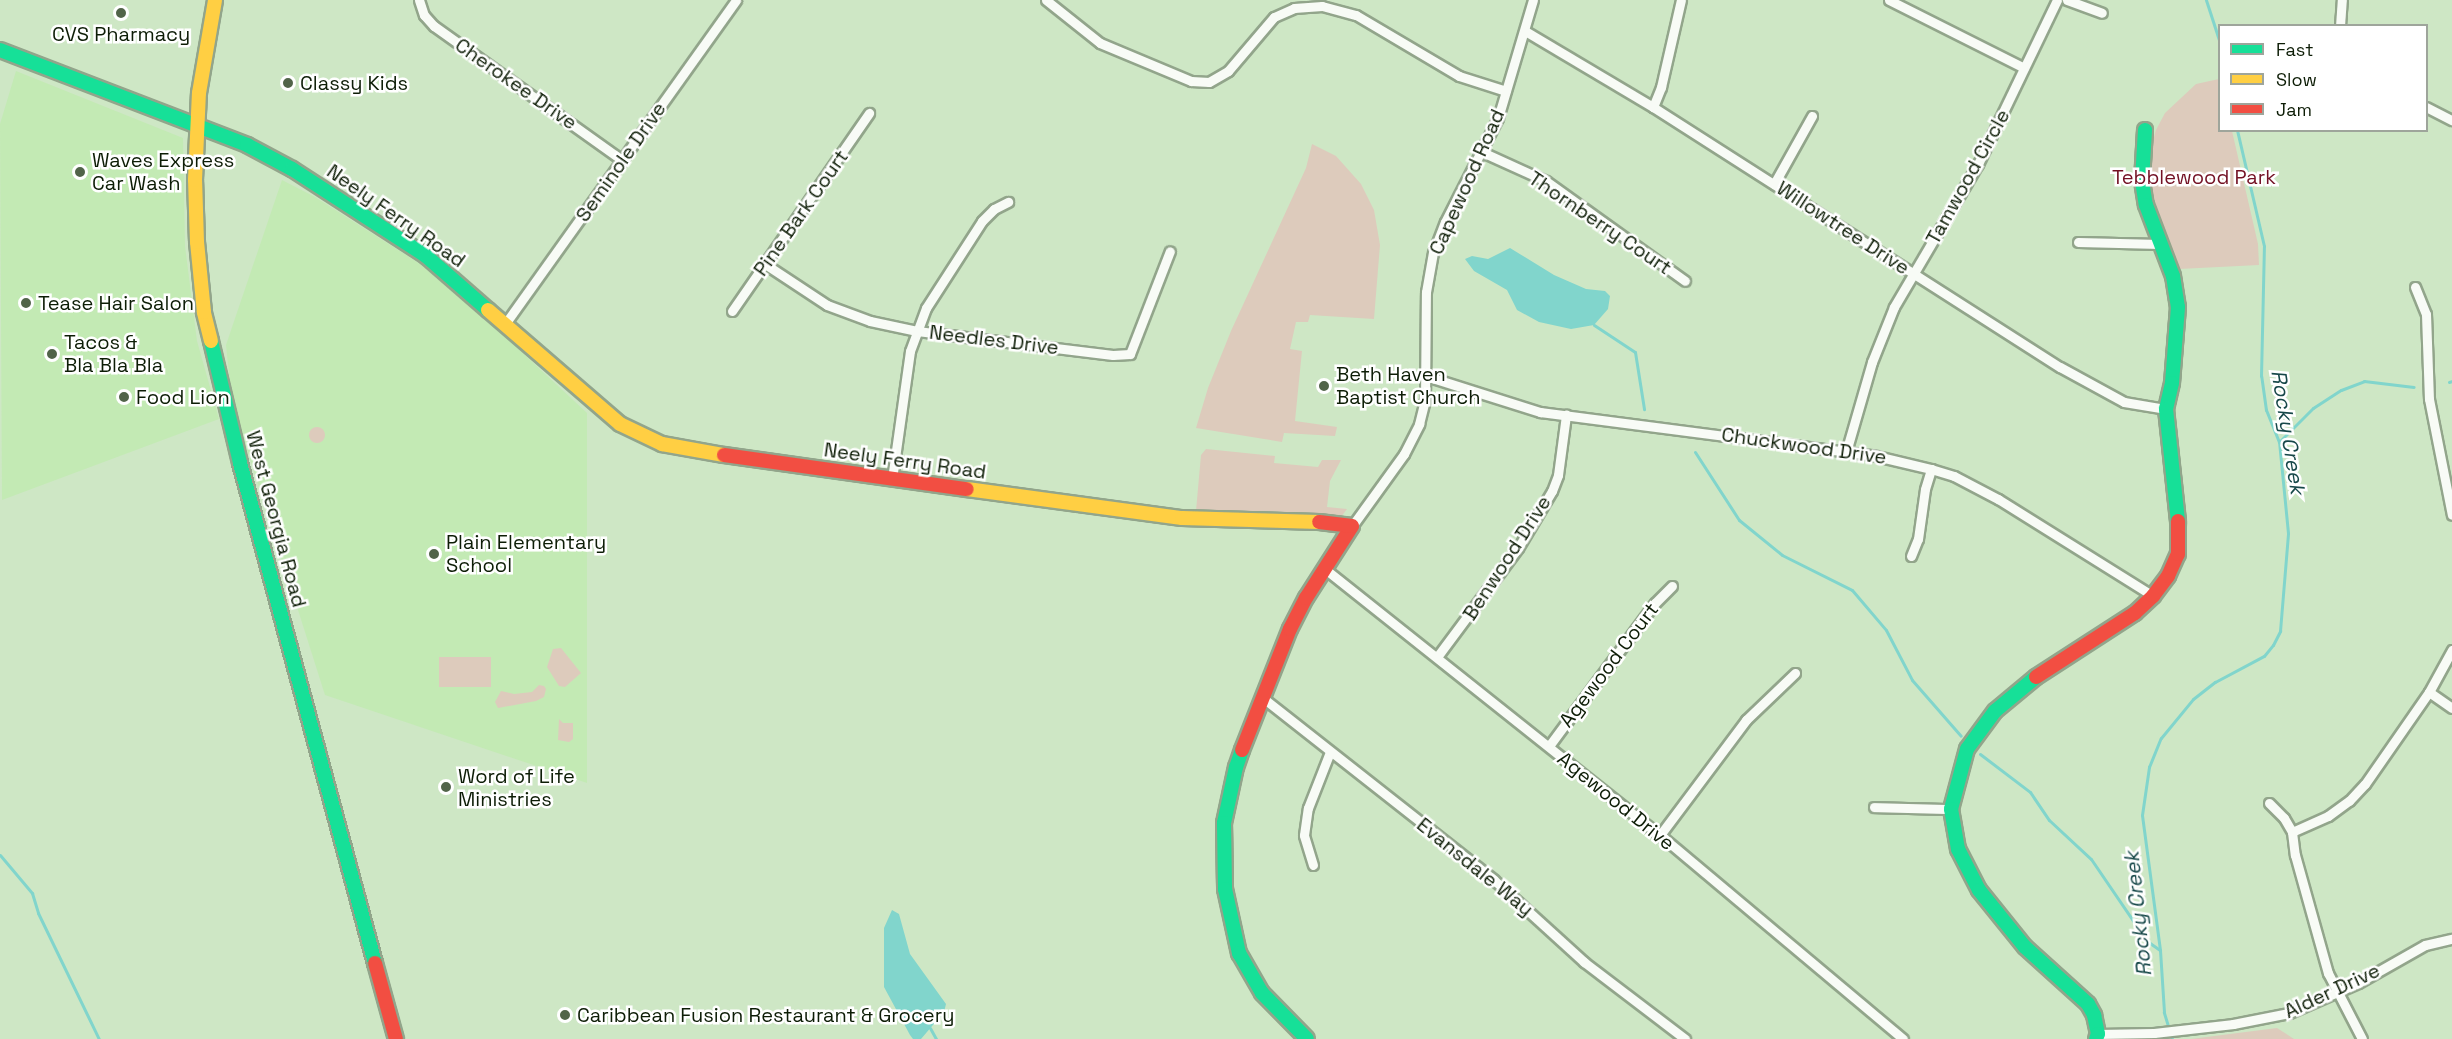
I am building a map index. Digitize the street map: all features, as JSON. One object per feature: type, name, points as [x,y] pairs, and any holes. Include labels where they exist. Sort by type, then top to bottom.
[{"type":"street","name":"West Georgia Road","points":[[215,0],[201,82],[195,180],[197,242],[204,312],[216,370],[396,1039]]},
{"type":"street","name":"Cherokee Drive","points":[[419,0],[424,15],[434,26],[622,160]]},
{"type":"street","name":"Seminole Drive","points":[[505,324],[736,0]]},
{"type":"street","points":[[1046,0],[1100,43],[1191,81],[1209,82],[1228,71],[1274,17],[1294,8],[1322,6],[1356,15],[1459,76],[1506,91]]},
{"type":"street","name":"Capewood Road","points":[[1352,526],[1412,441],[1423,408],[1426,376],[1426,292],[1433,253],[1445,222],[1498,118],[1533,0]]},
{"type":"street","points":[[1653,107],[1661,87],[1681,0]]},
{"type":"street","points":[[1888,0],[2024,69]]},
{"type":"street","name":"Tamwood Circle","points":[[1846,452],[1875,353],[1894,307],[1978,164],[2057,0]]},
{"type":"street","points":[[2067,0],[2102,13]]},
{"type":"street","points":[[2340,24],[2342,0]]},
{"type":"street","name":"Willowtree Drive","points":[[1525,31],[1542,39],[1653,107],[2109,396],[2144,407],[2166,409]]},
{"type":"street","name":"Neely Ferry Road","points":[[0,50],[246,145],[323,188],[426,256],[599,408],[641,435],[684,449],[1182,518],[1335,523],[1352,526]]},
{"type":"street","points":[[2428,108],[2452,120]]},
{"type":"street","name":"Pine Bark Court","points":[[732,311],[868,114]]},
{"type":"street","points":[[1774,184],[1812,116]]},
{"type":"street","points":[[2097,1037],[2094,1015],[2088,1004],[2025,947],[1979,890],[1958,849],[1952,828],[1951,809],[1967,749],[1995,711],[2023,686],[2122,624],[2153,596],[2174,565],[2179,544],[2166,409],[2172,382],[2178,307],[2173,276],[2144,194],[2145,130]]},
{"type":"street","name":"Thornberry Court","points":[[1482,152],[1546,181],[1685,281]]},
{"type":"street","points":[[892,479],[909,351],[917,331],[937,287],[981,221],[994,209],[1008,202]]},
{"type":"street","points":[[2078,242],[2160,244]]},
{"type":"street","name":"Needles Drive","points":[[765,264],[814,297],[842,312],[917,331],[1113,355],[1130,354],[1170,251]]},
{"type":"street","points":[[2415,287],[2426,314],[2428,399],[2447,473],[2452,515]]},
{"type":"street","name":"Chuckwood Drive","points":[[1426,376],[1529,409],[1846,452],[1954,476],[1998,499],[2153,596]]},
{"type":"street","name":"Benwood Drive","points":[[1437,657],[1518,548],[1552,490],[1558,475],[1566,415]]},
{"type":"street","points":[[1911,556],[1918,539],[1930,469]]},
{"type":"street","points":[[1307,1039],[1262,993],[1245,967],[1234,939],[1224,889],[1226,809],[1236,767],[1290,628],[1352,526]]},
{"type":"street","name":"Agewood Drive","points":[[1325,569],[1660,835],[1903,1039]]},
{"type":"street","name":"Agewood Court","points":[[1549,746],[1655,603],[1672,586]]},
{"type":"street","points":[[2292,832],[2328,816],[2349,801],[2378,768],[2430,692],[2452,650]]},
{"type":"street","points":[[1660,835],[1746,720],[1795,673]]},
{"type":"street","points":[[2430,692],[2452,708]]},
{"type":"street","name":"Evansdale Way","points":[[1263,698],[1494,880],[1542,920],[1584,962],[1684,1039]]},
{"type":"street","points":[[1313,865],[1304,835],[1308,808],[1330,752]]},
{"type":"street","points":[[2269,803],[2284,818],[2292,832],[2318,944],[2328,973],[2362,1039]]},
{"type":"street","points":[[1874,807],[1951,809]]},
{"type":"street","name":"Alder Drive","points":[[2097,1037],[2181,1030],[2268,1019],[2309,1006],[2338,993],[2425,945],[2452,939]]},
{"type":"shaded area","points":[[16,71],[183,138],[185,246],[197,341],[219,419],[2,500],[0,124]]},
{"type":"shaded area","name":"Plain Elementary School","points":[[282,180],[315,197],[420,264],[513,344],[587,413],[587,783],[325,695],[232,402],[226,345]]},
{"type":"green space","name":"Tebblewood Park","points":[[2218,79],[2218,132],[2232,132],[2258,244],[2259,265],[2179,269],[2160,226],[2148,181],[2149,155],[2156,130],[2165,113],[2196,84]]},
{"type":"green space","points":[[1312,144],[1336,156],[1361,184],[1374,210],[1380,245],[1374,319],[1310,315],[1308,322],[1296,322],[1290,349],[1302,351],[1295,421],[1337,427],[1335,436],[1284,433],[1282,442],[1196,428],[1208,388],[1231,331],[1306,168]]},
{"type":"green space","points":[[317,427],[325,435],[317,443],[309,435]]},
{"type":"green space","points":[[1206,449],[1275,456],[1274,463],[1318,467],[1322,460],[1341,460],[1330,481],[1327,507],[1347,509],[1341,517],[1196,511],[1201,455]]},
{"type":"green space","points":[[561,648],[581,673],[565,687],[559,686],[547,667],[553,649]]},
{"type":"green space","points":[[439,657],[491,657],[491,687],[439,687]]},
{"type":"green space","points":[[539,685],[546,689],[544,697],[536,701],[498,708],[495,702],[501,691],[514,694],[532,692]]},
{"type":"green space","points":[[559,719],[563,723],[573,723],[573,739],[569,742],[558,740]]},
{"type":"green space","points":[[2277,1028],[2294,1039],[2191,1039]]},
{"type":"water","points":[[1510,248],[1554,275],[1586,289],[1605,291],[1610,296],[1608,309],[1594,325],[1571,329],[1539,322],[1517,310],[1507,290],[1474,271],[1465,259],[1472,256],[1488,259]]},
{"type":"water","points":[[892,910],[899,914],[910,954],[946,1004],[944,1012],[921,1039],[913,1039],[910,1035],[884,987],[884,928]]},
{"type":"waterway","name":"Rocky Creek","points":[[2206,0],[2218,37]]},
{"type":"waterway","name":"Rocky Creek","points":[[2172,1039],[2164,1012],[2160,950],[2142,815],[2149,767],[2161,738],[2193,699],[2215,682],[2264,656],[2273,645],[2280,631],[2288,533],[2279,442],[2266,410],[2261,376],[2264,246],[2237,132]]},
{"type":"waterway","points":[[1594,325],[1635,352],[1644,409]]},
{"type":"waterway","points":[[2279,442],[2313,408],[2341,390],[2364,381],[2414,387]]},
{"type":"waterway","points":[[1695,452],[1739,520],[1782,555],[1852,590],[1886,630],[1912,680],[1961,736]]},
{"type":"waterway","points":[[1980,754],[2030,792],[2049,820],[2091,859],[2147,941],[2160,950]]},
{"type":"waterway","points":[[0,855],[32,893],[38,913],[99,1039]]},
{"type":"waterway","points":[[930,1028],[936,1039]]},
{"type":"traffic: fast","points":[[0,50],[247,145],[292,169],[426,256],[488,310]]},
{"type":"traffic: fast","points":[[2145,130],[2142,181],[2146,205],[2173,276],[2178,307],[2172,383],[2166,409],[2178,521]]},
{"type":"traffic: fast","points":[[211,341],[240,463],[375,963]]},
{"type":"traffic: fast","points":[[2036,677],[1995,711],[1967,749],[1951,809],[1958,849],[1979,890],[2025,947],[2088,1004],[2094,1015],[2098,1034],[2096,1039]]},
{"type":"traffic: fast","points":[[1242,750],[1224,823],[1225,889],[1239,953],[1262,993],[1307,1039]]},
{"type":"traffic: slow","points":[[211,341],[204,312],[197,242],[195,180],[199,93],[215,0]]},
{"type":"traffic: slow","points":[[488,310],[620,424],[662,444],[724,455]]},
{"type":"traffic: slow","points":[[967,489],[1182,518],[1319,522]]},
{"type":"traffic: jam","points":[[724,455],[967,489]]},
{"type":"traffic: jam","points":[[2036,677],[2135,613],[2153,596],[2168,576],[2178,554],[2178,521]]},
{"type":"traffic: jam","points":[[1242,750],[1290,629],[1306,598],[1352,526],[1319,522]]},
{"type":"traffic: jam","points":[[375,963],[396,1039]]},
{"type":"place","name":"CVS Pharmacy","points":[[121,13]]},
{"type":"place","name":"Classy Kids","points":[[288,83]]},
{"type":"place","name":"Waves Express Car Wash","points":[[80,172]]},
{"type":"place","name":"Tease Hair Salon","points":[[26,303]]},
{"type":"place","name":"Tacos & Bla Bla Bla","points":[[52,354]]},
{"type":"place","name":"Beth Haven Baptist Church","points":[[1324,386]]},
{"type":"place","name":"Food Lion","points":[[124,397]]},
{"type":"place","name":"Plain Elementary School","points":[[434,554]]},
{"type":"place","name":"Word of Life Ministries","points":[[446,787]]},
{"type":"place","name":"Caribbean Fusion Restaurant & Grocery","points":[[565,1015]]}]
